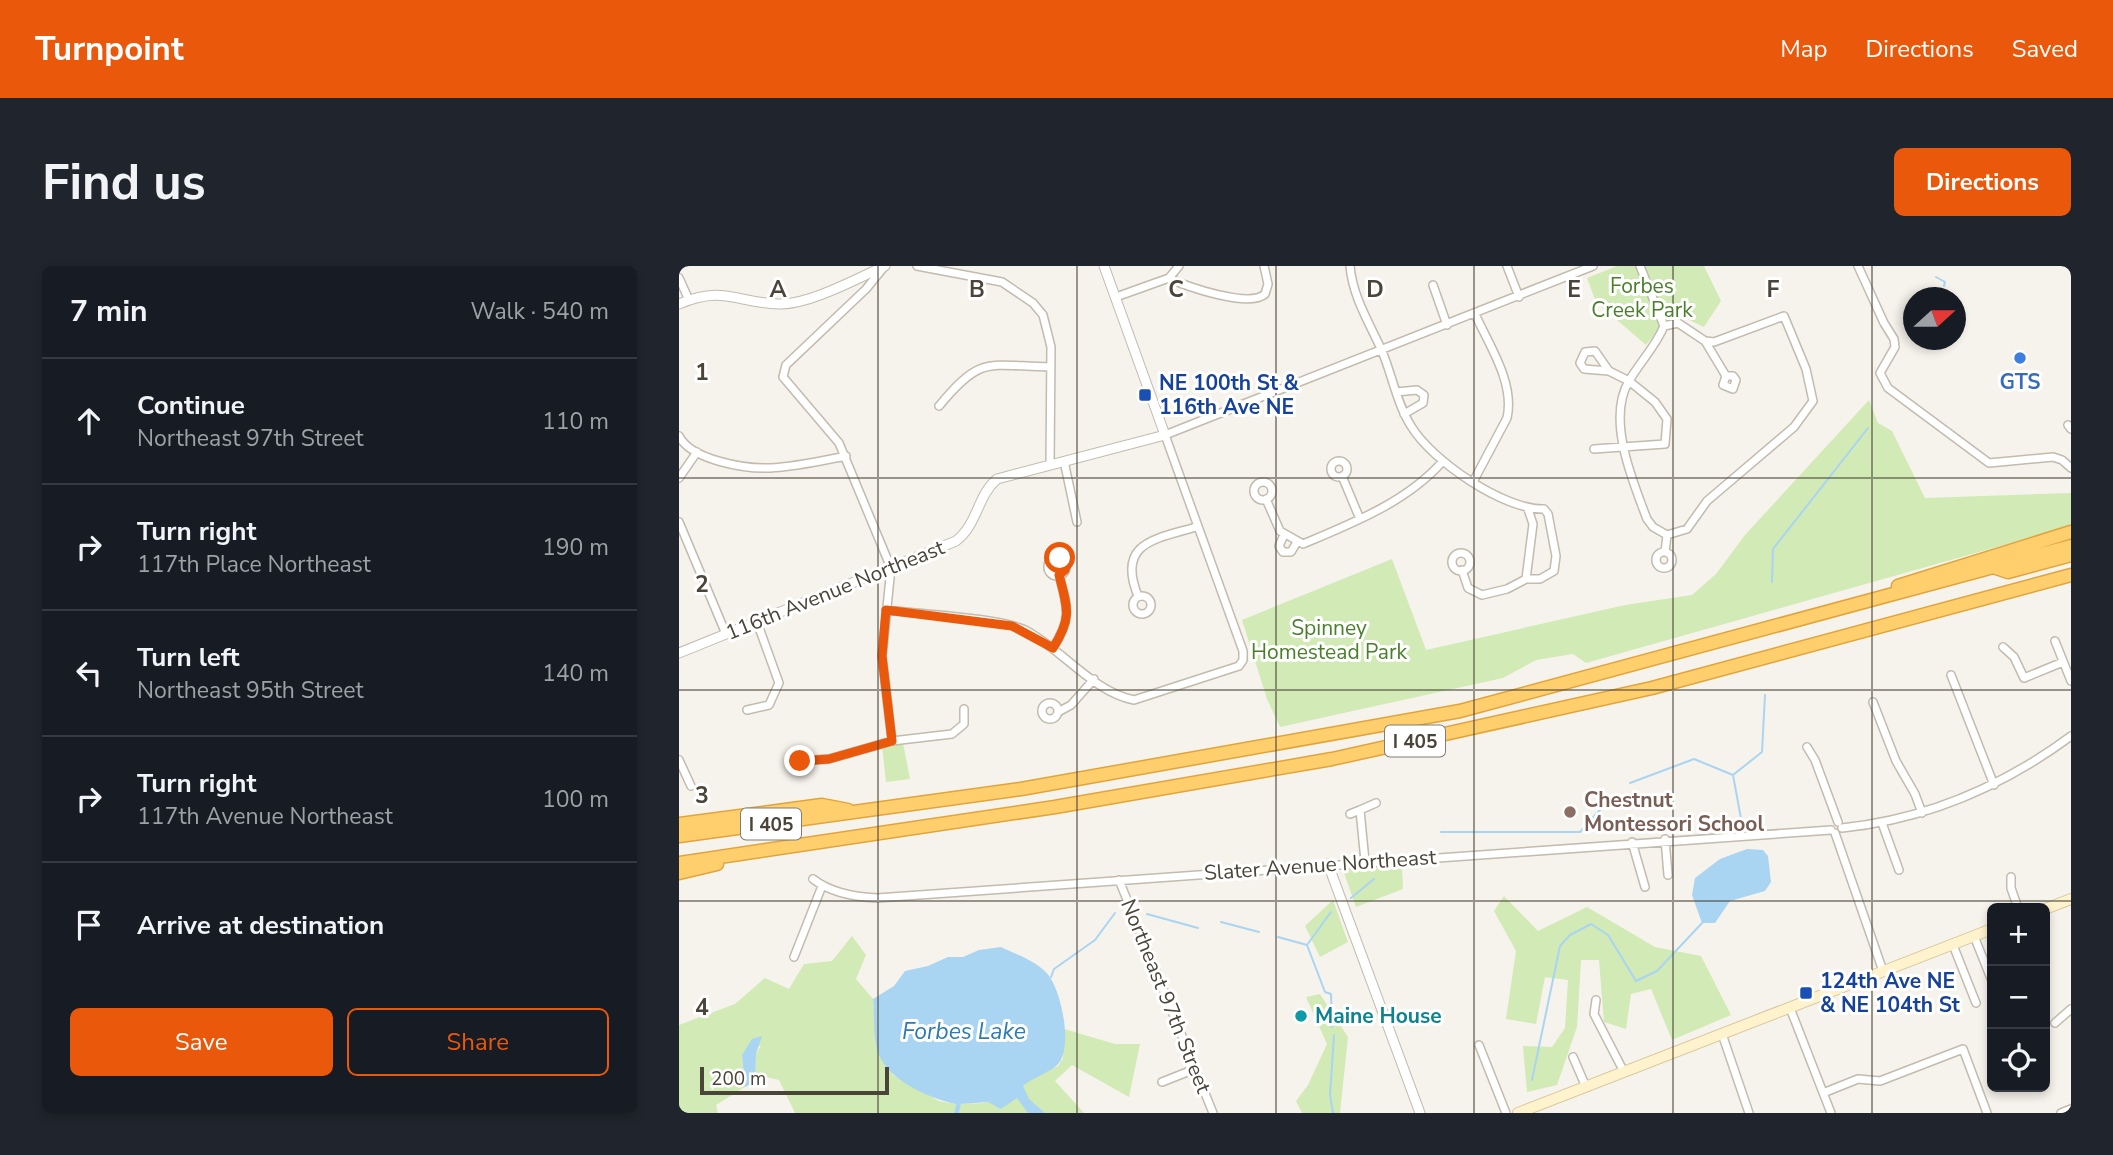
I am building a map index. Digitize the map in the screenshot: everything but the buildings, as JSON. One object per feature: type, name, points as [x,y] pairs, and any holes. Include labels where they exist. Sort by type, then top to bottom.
[{"type":"highway","points":[[1825,614],[1930,573],[2071,532]]},
{"type":"highway","name":"I 405","points":[[679,836],[863,813],[1021,789],[1459,711],[2071,546]]},
{"type":"highway","name":"I 405","points":[[1993,567],[2008,572],[2071,555]]},
{"type":"highway","name":"I 405","points":[[679,863],[1055,807],[1332,759],[1652,688],[2071,576]]},
{"type":"highway","points":[[679,824],[823,805],[863,813]]},
{"type":"highway","points":[[679,873],[747,854]]},
{"type":"main road","points":[[2050,907],[2071,899]]},
{"type":"main road","points":[[1518,1113],[1987,931]]},
{"type":"street","points":[[679,304],[722,293],[769,303],[788,303],[885,266]]},
{"type":"street","points":[[885,266],[873,282],[786,365],[783,372],[786,383],[833,433],[846,456],[891,568],[882,656],[892,741]]},
{"type":"street","points":[[917,266],[991,278],[1033,303],[1048,326],[1051,367],[1050,465]]},
{"type":"street","points":[[886,610],[1012,626],[1053,648],[1125,698],[1134,700],[1234,668],[1242,663],[1243,650],[1196,527],[1104,266]]},
{"type":"street","points":[[1116,297],[1169,278],[1179,266]]},
{"type":"street","points":[[1169,278],[1184,286],[1254,300],[1265,294],[1268,284],[1264,266]]},
{"type":"street","points":[[1350,266],[1355,295],[1382,351],[1412,429],[1443,461],[1473,482],[1528,509],[1544,509],[1548,514],[1556,556],[1554,570],[1540,579],[1526,579],[1507,589],[1482,595],[1468,587],[1462,570]]},
{"type":"street","points":[[1507,266],[1519,297]]},
{"type":"street","name":"116th Avenue Northeast","points":[[679,653],[891,568],[963,536],[976,518],[990,486],[997,479],[1165,435],[1593,266]]},
{"type":"street","points":[[1640,266],[1664,326]]},
{"type":"street","points":[[1858,266],[1894,339],[1895,347],[1880,373],[1888,388],[1989,463],[2053,457],[2062,460],[2071,468]]},
{"type":"street","points":[[679,278],[689,300]]},
{"type":"street","points":[[1433,285],[1447,325]]},
{"type":"street","points":[[1473,482],[1507,418],[1509,399],[1505,381],[1475,314]]},
{"type":"street","points":[[1664,326],[1629,381],[1622,400],[1623,446],[1627,469],[1647,519],[1653,527],[1667,534],[1687,529],[1707,501],[1794,427],[1813,401],[1806,369],[1784,316],[1721,340],[1705,341]]},
{"type":"street","points":[[1664,326],[1683,325],[1705,341],[1726,376]]},
{"type":"street","points":[[939,406],[962,379],[977,368],[1051,367]]},
{"type":"street","points":[[1594,449],[1665,444],[1667,419],[1655,402],[1629,381],[1609,371]]},
{"type":"street","points":[[1396,392],[1417,390],[1424,395],[1423,403],[1404,414]]},
{"type":"street","points":[[679,436],[683,444],[697,452],[753,467],[769,468],[846,456]]},
{"type":"street","points":[[679,478],[697,452]]},
{"type":"street","points":[[1064,461],[1077,522]]},
{"type":"street","points":[[1266,499],[1276,526],[1290,539],[1303,544],[1360,519],[1415,489],[1443,461]]},
{"type":"street","points":[[1342,476],[1360,519]]},
{"type":"street","points":[[1526,579],[1533,524],[1528,509]]},
{"type":"street","points":[[679,522],[726,634]]},
{"type":"street","points":[[1139,596],[1131,566],[1137,550],[1151,540],[1196,527]]},
{"type":"street","points":[[1665,552],[1667,534]]},
{"type":"street","points":[[1290,539],[1291,552],[1283,552],[1279,546],[1290,539]]},
{"type":"street","points":[[1053,648],[1063,632],[1068,614],[1059,575]]},
{"type":"street","points":[[747,710],[769,705],[779,683],[757,622]]},
{"type":"street","points":[[2055,641],[2071,681]]},
{"type":"street","points":[[2003,647],[2014,657],[2024,678],[2063,662]]},
{"type":"street","points":[[1951,675],[1994,785]]},
{"type":"street","points":[[1058,712],[1071,705],[1094,679]]},
{"type":"street","points":[[1874,702],[1896,761],[1915,794],[1922,813]]},
{"type":"street","points":[[800,761],[829,759],[892,741],[957,732],[964,724],[964,709]]},
{"type":"street","points":[[1883,971],[1833,832],[1840,825],[1882,822],[1922,813],[1994,785],[2071,736]]},
{"type":"street","points":[[1807,747],[1815,760],[1840,825]]},
{"type":"street","points":[[679,760],[691,786]]},
{"type":"street","points":[[1350,814],[1376,803]]},
{"type":"street","points":[[1360,810],[1365,861]]},
{"type":"street","points":[[1882,822],[1899,870]]},
{"type":"street","name":"Slater Avenue Northeast","points":[[813,879],[822,886],[848,894],[877,898],[1665,839],[1833,832]]},
{"type":"street","points":[[1665,839],[1668,875]]},
{"type":"street","points":[[1632,842],[1645,887]]},
{"type":"street","points":[[1328,864],[1420,1113]]},
{"type":"street","points":[[2011,877],[2011,888],[2016,903]]},
{"type":"street","name":"Northeast 97th Street","points":[[1119,880],[1213,1113]]},
{"type":"street","points":[[794,957],[822,886]]},
{"type":"street","points":[[1974,936],[1987,968]]},
{"type":"street","points":[[1953,945],[1976,1003]]},
{"type":"street","points":[[1596,1000],[1594,1014],[1624,1072]]},
{"type":"street","points":[[1790,1008],[1831,1113]]},
{"type":"street","points":[[2055,1023],[2071,1009]]},
{"type":"street","points":[[1722,1034],[1749,1113]]},
{"type":"street","points":[[1479,1045],[1506,1113]]},
{"type":"street","points":[[1823,1093],[1858,1079],[1879,1081],[1963,1049],[1987,1113]]},
{"type":"street","points":[[1573,1057],[1586,1087]]},
{"type":"street","points":[[1162,1082],[1195,1069]]},
{"type":"street","points":[[2061,1113],[2071,1109]]},
{"type":"green space","name":"Forbes Creek Park","points":[[1617,266],[1704,266],[1721,301],[1704,327],[1679,315],[1669,316],[1646,345],[1596,302],[1587,278]]},
{"type":"green space","name":"Spinney Homestead Park","points":[[1869,400],[1878,423],[1892,431],[1925,498],[2071,493],[2071,526],[1586,663],[1573,654],[1536,660],[1503,678],[1280,727],[1267,699],[1242,620],[1392,559],[1426,650],[1625,605],[1692,595],[1716,574],[1745,535]]},
{"type":"green space","points":[[903,743],[910,779],[886,782],[882,746]]},
{"type":"green space","points":[[1402,867],[1403,889],[1356,907],[1343,870]]},
{"type":"green space","points":[[1504,896],[1538,931],[1587,907],[1655,947],[1701,956],[1731,1015],[1672,1040],[1651,989],[1631,994],[1626,1029],[1604,1022],[1599,960],[1581,960],[1577,1027],[1557,1085],[1527,1092],[1523,1046],[1552,1047],[1565,1028],[1568,980],[1545,977],[1536,1024],[1506,1019],[1516,951],[1494,911]]},
{"type":"green space","points":[[1333,900],[1348,942],[1320,957],[1305,926]]},
{"type":"green space","points":[[852,936],[866,955],[856,979],[873,999],[877,1042],[893,1075],[939,1101],[956,1104],[954,1113],[795,1113],[779,1080],[762,1076],[755,1082],[756,1054],[761,1045],[742,1055],[745,1087],[716,1105],[718,1113],[679,1113],[679,1025],[735,1004],[765,978],[789,989],[804,964],[832,961]]},
{"type":"green space","points":[[1320,994],[1348,1037],[1340,1113],[1302,1113],[1296,1101],[1308,1085],[1327,1044],[1306,997]]},
{"type":"green space","points":[[1061,1028],[1115,1044],[1140,1044],[1129,1097],[1072,1065],[1055,1081],[1084,1113],[959,1113],[961,1104],[984,1103],[1058,1066],[1063,1058]]},
{"type":"water","points":[[1747,849],[1763,850],[1768,856],[1771,882],[1765,891],[1730,901],[1715,923],[1702,923],[1692,895],[1695,878],[1720,859]]},
{"type":"water","name":"Forbes Lake","points":[[1001,947],[1035,964],[1051,979],[1059,997],[1064,1021],[1063,1055],[1056,1066],[1023,1086],[1029,1099],[1045,1113],[1028,1113],[1017,1098],[1001,1109],[988,1102],[961,1104],[959,1113],[954,1113],[956,1104],[935,1098],[903,1082],[881,1059],[876,1046],[873,999],[894,986],[905,971],[928,966],[948,957],[963,957],[979,950]]},
{"type":"water","points":[[762,1036],[756,1054],[755,1082],[745,1087],[742,1055],[752,1039]]},
{"type":"waterway","points":[[1936,277],[1945,282],[1944,286]]},
{"type":"waterway","points":[[1772,582],[1773,549],[1868,428]]},
{"type":"waterway","points":[[1630,783],[1694,759],[1733,775],[1762,752],[1765,695]]},
{"type":"waterway","points":[[1733,775],[1742,824]]},
{"type":"waterway","points":[[1441,832],[1580,832],[1608,801]]},
{"type":"waterway","points":[[1351,898],[1374,879]]},
{"type":"waterway","points":[[1278,937],[1307,945],[1331,912]]},
{"type":"waterway","points":[[1051,977],[1054,969],[1095,940],[1115,913]]},
{"type":"waterway","points":[[1147,914],[1198,928]]},
{"type":"waterway","points":[[1221,922],[1259,932]]},
{"type":"waterway","points":[[1532,1080],[1560,946],[1570,935],[1591,924],[1608,935],[1636,981],[1657,971],[1703,922]]},
{"type":"waterway","points":[[1307,945],[1325,992],[1331,994],[1332,1027]]},
{"type":"waterway","points":[[1333,1113],[1330,1095],[1334,1035]]},
{"type":"place","name":"GTS","points":[[2020,358]]},
{"type":"place","name":"NE 100th St & 116th Ave NE","points":[[1145,395]]},
{"type":"place","name":"Chestnut Montessori School","points":[[1570,812]]},
{"type":"place","name":"124th Ave NE & NE 104th St","points":[[1806,993]]},
{"type":"place","name":"Maine House","points":[[1301,1016]]},
{"type":"route","points":[[800,761],[829,759],[892,741],[882,656],[886,610],[1012,626],[1024,629],[1053,648],[1067,623],[1068,614],[1059,575],[1065,570],[1066,564],[1060,558]]}]
